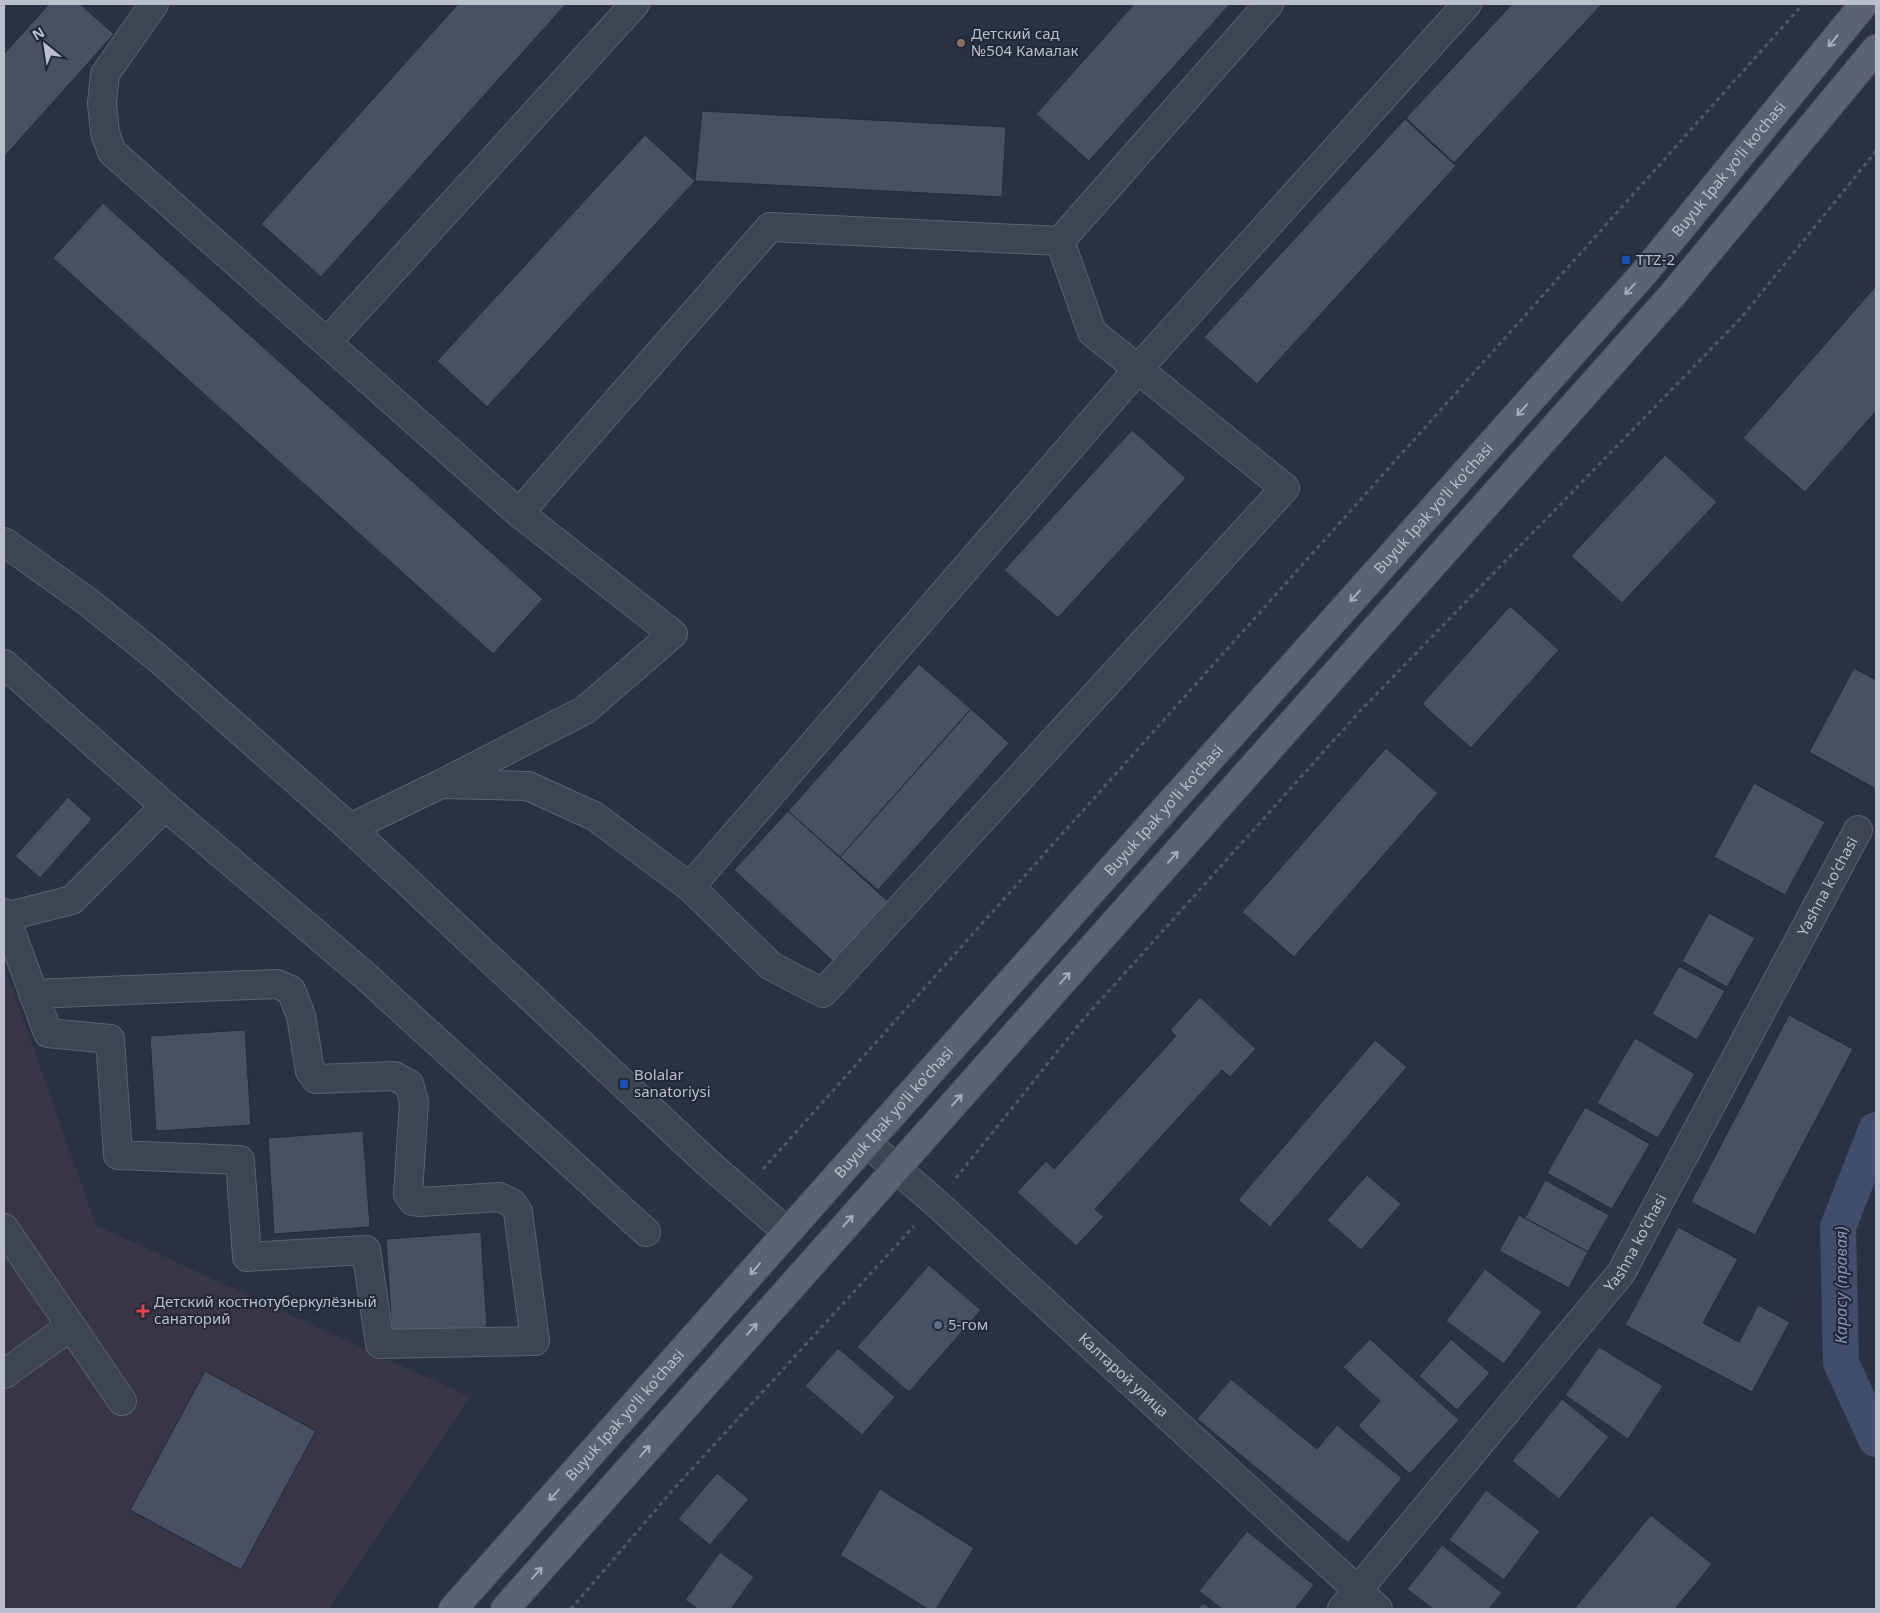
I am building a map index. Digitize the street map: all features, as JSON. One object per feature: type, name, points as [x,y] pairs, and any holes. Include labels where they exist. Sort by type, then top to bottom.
[{"type":"main road","name":"Buyuk Ipak yo'li ko'chasi","points":[[453,1609],[1644,273],[1864,4]]},
{"type":"main road","points":[[505,1609],[1674,293],[1876,49]]},
{"type":"main road","points":[[788,1232],[816,1257]]},
{"type":"street","points":[[154,4],[105,74],[102,103],[104,126],[112,152],[519,513],[673,634],[584,710],[441,784],[350,828]]},
{"type":"street","points":[[327,342],[635,4]]},
{"type":"street","points":[[1060,241],[1269,4]]},
{"type":"street","points":[[690,888],[1138,369],[1468,4]]},
{"type":"street","points":[[519,513],[770,227],[1060,241]]},
{"type":"street","points":[[441,784],[528,786],[594,816],[690,888],[771,966],[823,993],[1285,488],[1092,332],[1060,241]]},
{"type":"street","points":[[4,542],[88,602],[159,659],[350,828],[709,1164],[788,1232]]},
{"type":"street","points":[[4,664],[165,806],[362,973],[646,1232]]},
{"type":"street","points":[[33,994],[277,984],[291,990],[301,1016],[310,1071],[316,1078],[394,1076],[409,1084],[414,1102],[408,1194],[413,1201],[499,1197],[512,1204],[518,1212],[535,1341],[380,1344],[366,1250],[247,1257],[240,1160],[118,1155],[110,1039],[48,1033],[33,994],[5,915],[72,900],[165,806]]},
{"type":"street","name":"Yashna ko'chasi","points":[[1349,1600],[1620,1273],[1858,830]]},
{"type":"street","name":"Калтарой улица","points":[[867,1143],[936,1203],[1349,1600],[1378,1609]]},
{"type":"street","points":[[4,1228],[122,1401]]},
{"type":"street","points":[[4,1374],[71,1326]]},
{"type":"path","points":[[742,1193],[1803,4]]},
{"type":"path","points":[[571,1609],[671,1492],[936,1203],[1101,1000],[1361,710],[1741,318],[1876,150]]},
{"type":"shaded area","name":"Детский костнотуберкулёзный санаторий","points":[[4,965],[96,1225],[470,1397],[329,1609],[4,1609]]},
{"type":"building","points":[[49,4],[80,4],[114,34],[4,157],[4,54]]},
{"type":"building","points":[[458,4],[566,4],[321,277],[261,224]]},
{"type":"building","points":[[1134,4],[1230,4],[1089,161],[1036,114]]},
{"type":"building","points":[[1512,4],[1602,4],[1454,163],[1406,118]]},
{"type":"building","points":[[702,111],[1006,127],[1002,197],[695,181]]},
{"type":"building","points":[[1405,119],[1456,166],[1257,384],[1204,337]]},
{"type":"building","points":[[645,135],[695,181],[487,407],[437,361]]},
{"type":"building","points":[[103,203],[543,599],[493,654],[53,258]]},
{"type":"building","points":[[1876,286],[1876,411],[1805,492],[1743,438]]},
{"type":"building","points":[[1132,430],[1186,478],[1058,618],[1004,570]]},
{"type":"building","points":[[1665,455],[1717,502],[1622,603],[1571,556]]},
{"type":"building","points":[[1510,606],[1559,650],[1471,748],[1422,704]]},
{"type":"building","points":[[919,664],[971,709],[840,857],[788,811]]},
{"type":"building","points":[[1854,668],[1876,680],[1876,789],[1809,752]]},
{"type":"building","points":[[971,709],[1009,743],[878,890],[840,857]]},
{"type":"building","points":[[1386,748],[1438,793],[1294,957],[1242,912]]},
{"type":"building","points":[[1754,783],[1825,822],[1785,895],[1714,857]]},
{"type":"building","points":[[68,797],[92,819],[40,878],[15,856]]},
{"type":"building","points":[[788,811],[891,904],[837,965],[734,870]]},
{"type":"building","points":[[1709,913],[1755,938],[1727,987],[1682,961]]},
{"type":"building","points":[[1679,966],[1725,991],[1697,1040],[1652,1014]]},
{"type":"building","points":[[1200,997],[1256,1049],[1230,1077],[1222,1070],[1095,1209],[1104,1217],[1076,1246],[1017,1192],[1046,1161],[1054,1169],[1176,1036],[1170,1030]]},
{"type":"building","points":[[1789,1015],[1853,1049],[1755,1235],[1691,1202]]},
{"type":"building","points":[[245,1030],[251,1125],[156,1131],[150,1036]]},
{"type":"building","points":[[1635,1038],[1695,1074],[1658,1138],[1597,1103]]},
{"type":"building","points":[[1375,1040],[1407,1067],[1270,1227],[1238,1200]]},
{"type":"building","points":[[1585,1107],[1650,1144],[1612,1209],[1547,1173]]},
{"type":"building","points":[[363,1131],[370,1227],[274,1234],[268,1138]]},
{"type":"building","points":[[1367,1175],[1401,1204],[1361,1250],[1327,1220]]},
{"type":"building","points":[[1545,1180],[1609,1215],[1588,1252],[1525,1218]]},
{"type":"building","points":[[1519,1215],[1588,1252],[1569,1288],[1499,1251]]},
{"type":"building","points":[[1678,1227],[1738,1259],[1703,1323],[1739,1342],[1758,1305],[1790,1322],[1752,1392],[1625,1325]]},
{"type":"building","points":[[481,1232],[487,1327],[392,1333],[386,1239]]},
{"type":"building","points":[[929,1265],[981,1310],[909,1392],[857,1347]]},
{"type":"building","points":[[1485,1269],[1542,1312],[1504,1364],[1446,1321]]},
{"type":"building","points":[[1370,1339],[1459,1420],[1410,1474],[1358,1426],[1380,1401],[1343,1367]]},
{"type":"building","points":[[1451,1339],[1490,1373],[1457,1410],[1419,1376]]},
{"type":"building","points":[[1599,1347],[1663,1386],[1628,1439],[1565,1395]]},
{"type":"building","points":[[838,1348],[895,1397],[862,1435],[805,1386]]},
{"type":"building","points":[[205,1371],[316,1431],[241,1570],[130,1510]]},
{"type":"building","points":[[1231,1379],[1317,1449],[1337,1425],[1402,1478],[1348,1543],[1197,1419]]},
{"type":"building","points":[[1562,1399],[1609,1437],[1559,1499],[1512,1461]]},
{"type":"building","points":[[717,1473],[749,1499],[710,1545],[678,1519]]},
{"type":"building","points":[[880,1489],[974,1548],[936,1609],[928,1609],[840,1555]]},
{"type":"building","points":[[1486,1490],[1540,1531],[1504,1580],[1449,1540]]},
{"type":"building","points":[[1651,1515],[1712,1564],[1675,1609],[1574,1609]]},
{"type":"building","points":[[1247,1531],[1314,1585],[1295,1609],[1222,1609],[1199,1591]]},
{"type":"building","points":[[1442,1545],[1502,1593],[1489,1609],[1433,1609],[1407,1589]]},
{"type":"building","points":[[720,1552],[754,1577],[731,1609],[698,1609],[685,1600]]},
{"type":"building","points":[[1203,1603],[1211,1609],[1198,1609]]},
{"type":"waterway","name":"Карасу (правая)","points":[[1876,1130],[1838,1227],[1841,1363],[1876,1439]]},
{"type":"place","name":"Детский сад №504 Камалак","points":[[961,43]]},
{"type":"place","name":"TTZ-2","points":[[1626,260]]},
{"type":"place","name":"Bolalar sanatoriysi","points":[[624,1084]]},
{"type":"place","name":"Детский костнотуберкулёзный санаторий","points":[[143,1311]]},
{"type":"place","name":"5-гом","points":[[938,1325]]}]
